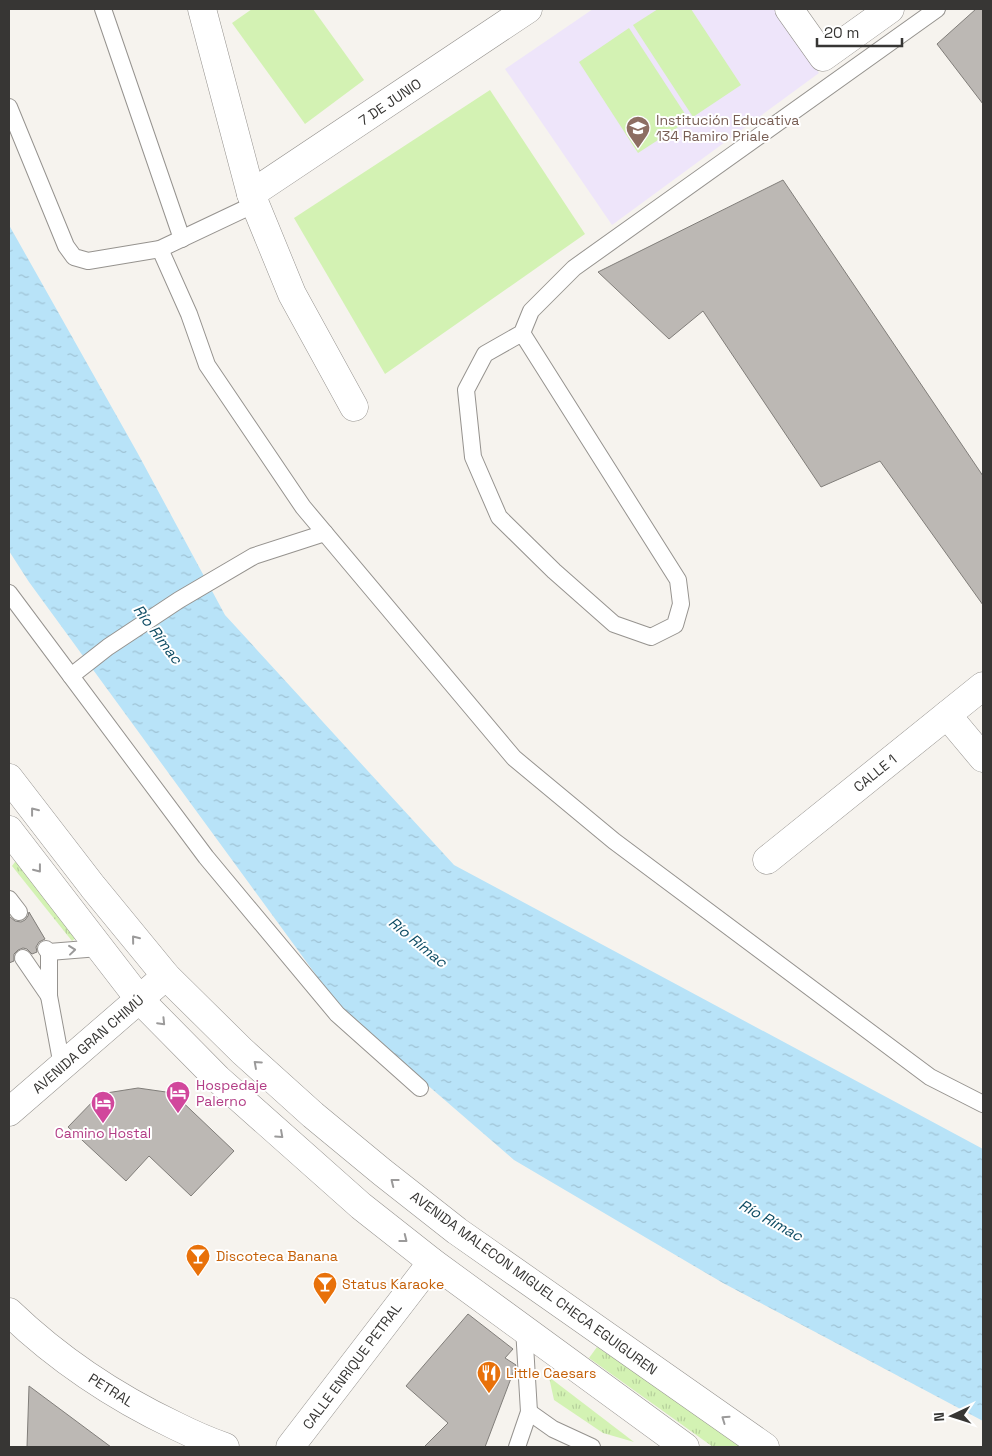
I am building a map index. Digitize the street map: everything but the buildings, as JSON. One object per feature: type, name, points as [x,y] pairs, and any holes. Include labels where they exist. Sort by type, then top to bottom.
[{"type":"street","points":[[202,9],[253,199],[292,294],[354,407]]},
{"type":"street","name":"7 DE JUNIO","points":[[253,199],[528,9]]},
{"type":"street","points":[[789,9],[823,57],[890,9]]},
{"type":"street","name":"CALLE 1","points":[[767,860],[983,686]]},
{"type":"street","points":[[947,715],[983,758]]},
{"type":"street","name":"AVENIDA MALECON MIGUEL CHECA EGUIGUREN","points":[[9,778],[93,887],[166,976],[242,1051],[306,1108],[457,1232],[765,1447]]},
{"type":"street","points":[[9,830],[140,1000],[218,1079],[361,1206],[432,1262],[685,1447]]},
{"type":"street","name":"AVENIDA GRAN CHIMÚ","points":[[9,1112],[166,976]]},
{"type":"street","name":"CALLE ENRIQUE PETRAL","points":[[290,1447],[432,1262]]},
{"type":"street","name":"PETRAL","points":[[9,1312],[29,1332],[85,1375],[146,1411],[210,1442],[225,1447]]},
{"type":"lane","points":[[103,9],[182,239]]},
{"type":"lane","points":[[522,333],[678,580],[681,604],[675,625],[650,637],[614,624],[554,571],[499,517],[473,457],[466,390],[485,354],[522,333],[531,311],[574,268],[937,9]]},
{"type":"lane","points":[[9,107],[66,246],[74,256],[88,261],[160,249],[182,239],[253,199]]},
{"type":"lane","points":[[160,249],[189,314],[207,365],[303,507],[514,758],[614,841],[930,1077],[983,1104]]},
{"type":"lane","points":[[70,676],[108,647],[179,600],[254,556],[325,533]]},
{"type":"lane","points":[[9,593],[206,857],[337,1014],[420,1088]]},
{"type":"lane","points":[[62,1066],[49,996],[47,951],[99,948]]},
{"type":"lane","points":[[23,958],[49,996]]},
{"type":"lane","points":[[517,1447],[530,1412],[524,1328]]},
{"type":"lane","points":[[530,1412],[553,1429],[592,1447]]},
{"type":"shaded area","name":"Institución Educativa 134 Ramiro Priale","points":[[593,9],[775,9],[819,73],[612,225],[505,69]]},
{"type":"green space","points":[[252,9],[313,9],[364,80],[305,124],[232,23]]},
{"type":"green space","points":[[658,9],[691,9],[741,85],[693,117],[633,25]]},
{"type":"green space","points":[[629,28],[689,120],[638,153],[579,62]]},
{"type":"green space","points":[[490,90],[585,234],[385,374],[294,218]]},
{"type":"green space","points":[[18,861],[77,937],[72,941],[12,866]]},
{"type":"green space","points":[[597,1347],[748,1447],[713,1447],[589,1358]]},
{"type":"green space","points":[[549,1377],[634,1442],[603,1433],[554,1400]]},
{"type":"water","name":"Río Rímac","points":[[9,225],[137,452],[225,615],[454,865],[983,1149],[983,1421],[723,1283],[514,1160],[343,1012],[29,582],[9,551]]},
{"type":"place","name":"Institución Educativa 134 Ramiro Priale","points":[[638,149]]},
{"type":"place","name":"Hospedaje Palerno","points":[[178,1114]]},
{"type":"place","name":"Camino Hostal","points":[[103,1124]]},
{"type":"place","name":"Discoteca Banana","points":[[198,1277]]},
{"type":"place","name":"Status Karaoke","points":[[325,1305]]},
{"type":"place","name":"Little Caesars","points":[[489,1394]]}]
